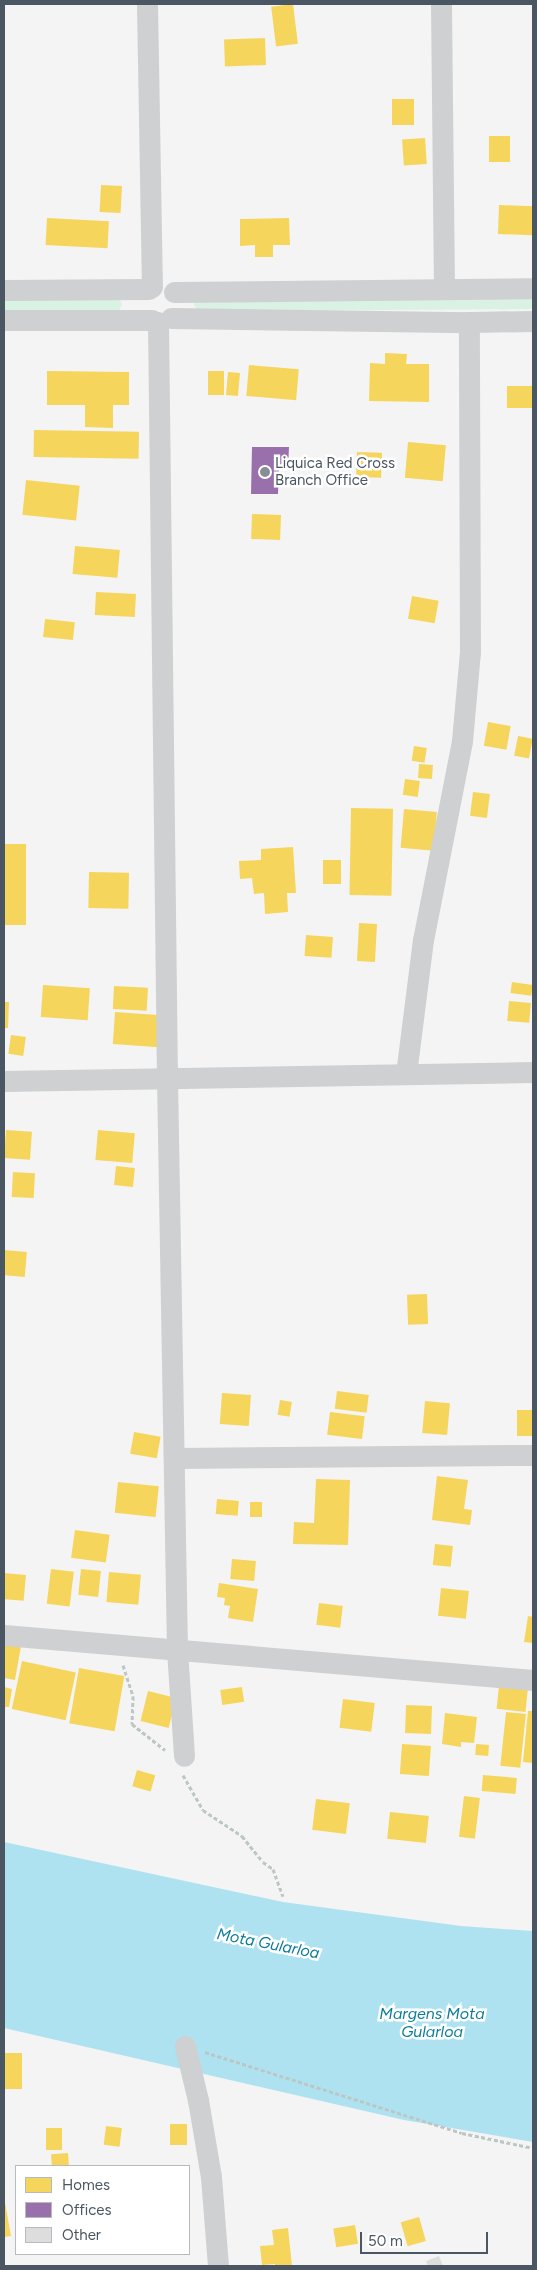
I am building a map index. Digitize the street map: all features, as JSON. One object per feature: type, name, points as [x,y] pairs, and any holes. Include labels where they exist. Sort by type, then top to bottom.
[{"type":"street","points":[[147,4],[151,288],[143,296],[142,305],[145,314],[160,320]]},
{"type":"street","points":[[441,4],[444,289]]},
{"type":"street","points":[[4,290],[151,288],[160,285],[174,292],[533,288]]},
{"type":"street","points":[[160,320],[178,305],[174,292]]},
{"type":"street","points":[[4,320],[533,321]]},
{"type":"street","points":[[160,320],[167,1078],[177,1650],[184,1756]]},
{"type":"street","points":[[406,1074],[423,940],[462,741],[470,652],[469,322]]},
{"type":"street","points":[[4,1081],[533,1072]]},
{"type":"street","points":[[175,1458],[533,1455]]},
{"type":"street","points":[[4,1635],[533,1680]]},
{"type":"street","points":[[186,2046],[198,2100],[211,2177],[218,2266]]},
{"type":"path","points":[[186,2046],[462,2132],[533,2148]]},
{"type":"green space","points":[[533,289],[533,309],[202,311],[194,305],[194,302]]},
{"type":"green space","points":[[4,297],[119,298],[122,305],[119,310],[4,313]]},
{"type":"water","name":"Margens Mota Gularloa","points":[[4,1842],[283,1902],[461,1926],[533,1931],[533,2142],[404,2120],[4,2028]]},
{"type":"building: Homes","points":[[293,4],[298,44],[276,46],[271,7]]},
{"type":"building: Homes","points":[[265,38],[266,65],[225,66],[224,39]]},
{"type":"building: Homes","points":[[392,99],[414,99],[414,125],[392,125]]},
{"type":"building: Homes","points":[[489,136],[510,136],[510,162],[489,162]]},
{"type":"building: Homes","points":[[425,138],[427,164],[404,166],[402,140]]},
{"type":"building: Homes","points":[[101,185],[122,186],[121,213],[100,212]]},
{"type":"building: Homes","points":[[499,205],[533,206],[532,235],[498,234]]},
{"type":"building: Homes","points":[[47,218],[109,221],[108,248],[46,245]]},
{"type":"building: Homes","points":[[289,218],[290,245],[273,245],[273,257],[255,257],[255,245],[240,246],[240,219]]},
{"type":"building: Homes","points":[[385,353],[407,354],[406,364],[429,364],[429,402],[369,401],[370,363],[385,364]]},
{"type":"building: Homes","points":[[249,365],[299,369],[296,400],[246,396]]},
{"type":"building: Homes","points":[[47,371],[129,372],[129,405],[113,405],[113,428],[85,427],[85,405],[47,405]]},
{"type":"building: Homes","points":[[208,371],[224,371],[224,395],[208,395]]},
{"type":"building: Homes","points":[[228,372],[240,373],[238,396],[226,395]]},
{"type":"building: Homes","points":[[507,386],[533,386],[533,408],[507,408]]},
{"type":"building: Homes","points":[[34,430],[139,432],[139,459],[34,457]]},
{"type":"building: Homes","points":[[408,442],[446,445],[443,481],[405,478]]},
{"type":"building: Homes","points":[[357,452],[382,453],[381,478],[356,477]]},
{"type":"building: Homes","points":[[26,480],[80,486],[76,520],[22,515]]},
{"type":"building: Homes","points":[[252,514],[281,515],[280,540],[251,539]]},
{"type":"building: Homes","points":[[75,546],[120,550],[117,578],[73,574]]},
{"type":"building: Homes","points":[[96,592],[136,594],[135,617],[95,615]]},
{"type":"building: Homes","points":[[412,596],[439,601],[435,623],[408,619]]},
{"type":"building: Homes","points":[[45,619],[75,622],[73,640],[43,637]]},
{"type":"building: Homes","points":[[488,722],[511,726],[506,750],[484,746]]},
{"type":"building: Homes","points":[[518,736],[533,739],[529,758],[514,756]]},
{"type":"building: Homes","points":[[414,746],[427,748],[424,763],[412,761]]},
{"type":"building: Homes","points":[[419,764],[433,765],[432,779],[418,778]]},
{"type":"building: Homes","points":[[405,779],[420,781],[418,797],[403,795]]},
{"type":"building: Homes","points":[[473,792],[490,794],[487,818],[470,816]]},
{"type":"building: Homes","points":[[351,808],[393,809],[391,896],[349,895]]},
{"type":"building: Homes","points":[[404,809],[437,812],[433,851],[401,848]]},
{"type":"building: Homes","points":[[4,844],[26,844],[26,925],[4,925]]},
{"type":"building: Homes","points":[[293,847],[296,893],[287,893],[288,912],[265,914],[264,893],[254,894],[252,878],[240,879],[239,861],[261,860],[261,849]]},
{"type":"building: Homes","points":[[323,860],[341,860],[341,884],[323,884]]},
{"type":"building: Homes","points":[[89,872],[129,873],[128,909],[88,908]]},
{"type":"building: Homes","points":[[359,923],[377,924],[375,962],[357,961]]},
{"type":"building: Homes","points":[[306,935],[333,937],[331,958],[305,956]]},
{"type":"building: Homes","points":[[512,982],[533,985],[531,996],[510,993]]},
{"type":"building: Homes","points":[[43,985],[90,988],[88,1020],[41,1017]]},
{"type":"building: Homes","points":[[114,986],[148,988],[147,1011],[113,1009]]},
{"type":"building: Homes","points":[[509,1001],[531,1003],[529,1023],[507,1021]]},
{"type":"building: Homes","points":[[4,1002],[9,1002],[8,1028],[4,1028]]},
{"type":"building: Homes","points":[[115,1012],[161,1015],[159,1047],[113,1044]]},
{"type":"building: Homes","points":[[11,1035],[26,1037],[23,1056],[8,1054]]},
{"type":"building: Homes","points":[[6,1130],[32,1132],[30,1160],[4,1158]]},
{"type":"building: Homes","points":[[98,1130],[135,1133],[132,1163],[95,1160]]},
{"type":"building: Homes","points":[[116,1166],[135,1168],[133,1187],[114,1185]]},
{"type":"building: Homes","points":[[13,1172],[35,1173],[34,1198],[12,1197]]},
{"type":"building: Homes","points":[[4,1250],[27,1252],[25,1277],[4,1275]]},
{"type":"building: Homes","points":[[427,1294],[428,1324],[408,1325],[407,1295]]},
{"type":"building: Homes","points":[[337,1391],[369,1395],[367,1413],[335,1409]]},
{"type":"building: Homes","points":[[222,1393],[251,1395],[249,1426],[220,1424]]},
{"type":"building: Homes","points":[[280,1400],[292,1402],[290,1417],[278,1415]]},
{"type":"building: Homes","points":[[425,1401],[450,1403],[447,1435],[422,1433]]},
{"type":"building: Homes","points":[[517,1410],[533,1410],[533,1436],[517,1436]]},
{"type":"building: Homes","points":[[330,1412],[365,1416],[362,1439],[327,1435]]},
{"type":"building: Homes","points":[[134,1432],[161,1437],[157,1458],[130,1454]]},
{"type":"building: Homes","points":[[437,1476],[468,1480],[464,1509],[472,1510],[470,1525],[432,1520]]},
{"type":"building: Homes","points":[[316,1479],[350,1480],[348,1545],[293,1544],[294,1522],[314,1523]]},
{"type":"building: Homes","points":[[118,1482],[159,1486],[156,1517],[115,1513]]},
{"type":"building: Homes","points":[[217,1499],[239,1501],[238,1516],[216,1514]]},
{"type":"building: Homes","points":[[250,1502],[262,1502],[262,1517],[250,1517]]},
{"type":"building: Homes","points":[[75,1530],[110,1535],[106,1563],[71,1558]]},
{"type":"building: Homes","points":[[435,1544],[453,1546],[451,1567],[433,1565]]},
{"type":"building: Homes","points":[[232,1559],[256,1561],[254,1581],[230,1579]]},
{"type":"building: Homes","points":[[51,1569],[74,1572],[70,1607],[47,1604]]},
{"type":"building: Homes","points":[[81,1569],[101,1571],[98,1597],[78,1595]]},
{"type":"building: Homes","points":[[109,1572],[141,1575],[138,1605],[106,1602]]},
{"type":"building: Homes","points":[[4,1573],[26,1575],[24,1601],[4,1599]]},
{"type":"building: Homes","points":[[219,1583],[258,1589],[253,1622],[228,1618],[230,1606],[224,1605],[225,1598],[217,1597]]},
{"type":"building: Homes","points":[[441,1588],[469,1591],[466,1619],[438,1616]]},
{"type":"building: Homes","points":[[319,1603],[343,1606],[340,1628],[316,1625]]},
{"type":"building: Homes","points":[[528,1616],[533,1617],[533,1643],[524,1642]]},
{"type":"building: Homes","points":[[4,1644],[21,1646],[15,1680],[4,1678]]},
{"type":"building: Homes","points":[[22,1661],[76,1672],[66,1720],[12,1709]]},
{"type":"building: Homes","points":[[79,1668],[124,1676],[115,1731],[69,1723]]},
{"type":"building: Homes","points":[[499,1686],[528,1689],[525,1712],[497,1709]]},
{"type":"building: Homes","points":[[4,1687],[12,1689],[9,1707],[4,1707]]},
{"type":"building: Homes","points":[[242,1687],[244,1702],[222,1705],[220,1690]]},
{"type":"building: Homes","points":[[148,1691],[176,1698],[169,1728],[141,1721]]},
{"type":"building: Homes","points":[[343,1699],[375,1703],[371,1732],[339,1728]]},
{"type":"building: Homes","points":[[406,1705],[432,1706],[431,1734],[405,1733]]},
{"type":"building: Homes","points":[[528,1711],[533,1711],[533,1763],[523,1762]]},
{"type":"building: Homes","points":[[506,1712],[526,1714],[520,1768],[500,1766]]},
{"type":"building: Homes","points":[[445,1713],[477,1717],[474,1743],[461,1742],[461,1747],[442,1744]]},
{"type":"building: Homes","points":[[402,1744],[431,1746],[429,1776],[400,1774]]},
{"type":"building: Homes","points":[[476,1744],[489,1745],[488,1756],[475,1755]]},
{"type":"building: Homes","points":[[137,1770],[155,1775],[151,1792],[132,1786]]},
{"type":"building: Homes","points":[[483,1775],[517,1778],[515,1794],[482,1791]]},
{"type":"building: Homes","points":[[464,1796],[480,1798],[475,1839],[459,1837]]},
{"type":"building: Homes","points":[[316,1799],[350,1803],[346,1834],[312,1830]]},
{"type":"building: Homes","points":[[390,1812],[429,1816],[426,1843],[387,1839]]},
{"type":"building: Homes","points":[[4,2053],[22,2053],[22,2089],[4,2089]]},
{"type":"building: Homes","points":[[170,2124],[187,2124],[187,2145],[170,2145]]},
{"type":"building: Homes","points":[[106,2126],[122,2128],[120,2147],[104,2145]]},
{"type":"building: Homes","points":[[46,2128],[62,2128],[62,2150],[46,2150]]},
{"type":"building: Homes","points":[[68,2153],[69,2165],[52,2165],[51,2154]]},
{"type":"building: Homes","points":[[4,2197],[11,2236],[4,2237]]},
{"type":"building: Homes","points":[[419,2217],[426,2241],[408,2246],[401,2222]]},
{"type":"building: Homes","points":[[355,2225],[358,2244],[336,2247],[333,2228]]},
{"type":"building: Homes","points":[[288,2228],[292,2266],[262,2265],[260,2246],[274,2245],[272,2230]]},
{"type":"building: Offices","points":[[252,447],[289,447],[288,469],[279,468],[278,494],[251,494]]},
{"type":"building: Other","points":[[439,2256],[443,2266],[428,2266],[426,2261]]},
{"type":"place","name":"Liquica Red Cross Branch Office","points":[[265,472]]},
{"type":"water label","name":"Mota Gularloa","points":[[268,1944]]}]
